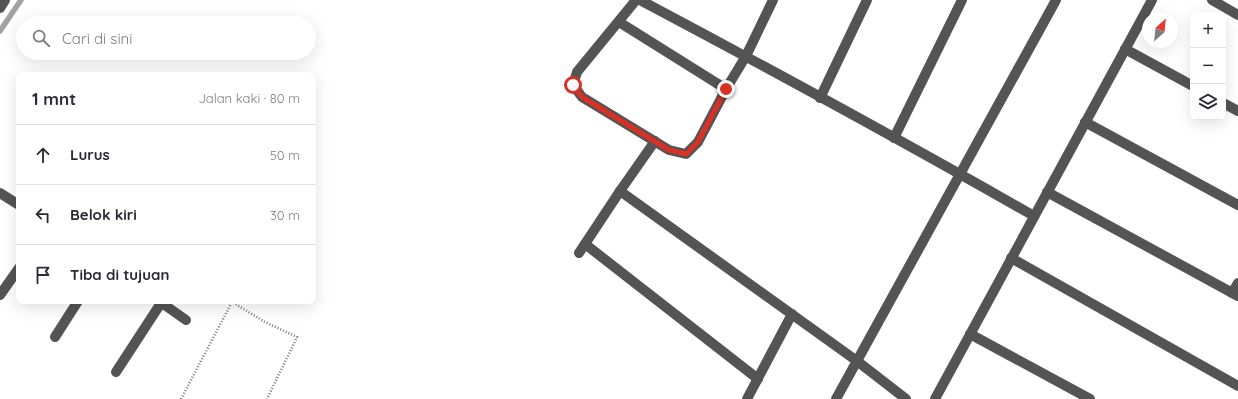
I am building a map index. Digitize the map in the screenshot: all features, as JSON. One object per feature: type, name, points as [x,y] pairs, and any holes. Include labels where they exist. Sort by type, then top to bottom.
[{"type":"street","points":[[0,8],[5,0]]},
{"type":"street","points":[[636,0],[620,22],[577,72],[573,85],[582,97],[669,150],[686,154],[698,142],[726,89],[746,56],[773,0]]},
{"type":"street","points":[[640,0],[746,56],[1034,216]]},
{"type":"street","points":[[820,98],[867,0]]},
{"type":"street","points":[[894,138],[962,0]]},
{"type":"street","points":[[836,399],[1056,0]]},
{"type":"street","points":[[935,399],[1152,0]]},
{"type":"street","points":[[1212,0],[1238,14]]},
{"type":"street","points":[[620,22],[726,89]]},
{"type":"street","points":[[1125,49],[1190,84]]},
{"type":"street","points":[[1226,105],[1238,111]]},
{"type":"street","points":[[1085,122],[1238,205]]},
{"type":"street","points":[[579,253],[655,141]]},
{"type":"street","points":[[620,191],[857,361],[906,399]]},
{"type":"street","points":[[1047,192],[1235,294],[1238,283]]},
{"type":"street","points":[[0,193],[16,204]]},
{"type":"street","points":[[585,244],[758,379]]},
{"type":"street","points":[[1011,258],[1238,386]]},
{"type":"street","points":[[0,295],[16,272]]},
{"type":"street","points":[[55,337],[76,304]]},
{"type":"street","points":[[116,372],[159,304]]},
{"type":"street","points":[[163,304],[186,320]]},
{"type":"street","points":[[747,399],[792,314]]},
{"type":"street","points":[[970,334],[1090,399]]},
{"type":"path","points":[[181,399],[231,304]]},
{"type":"path","points":[[235,304],[265,322],[297,337],[267,399]]},
{"type":"waterway","points":[[0,31],[21,0]]},
{"type":"route","points":[[573,85],[582,97],[669,150],[686,154],[698,142],[726,89]]}]
